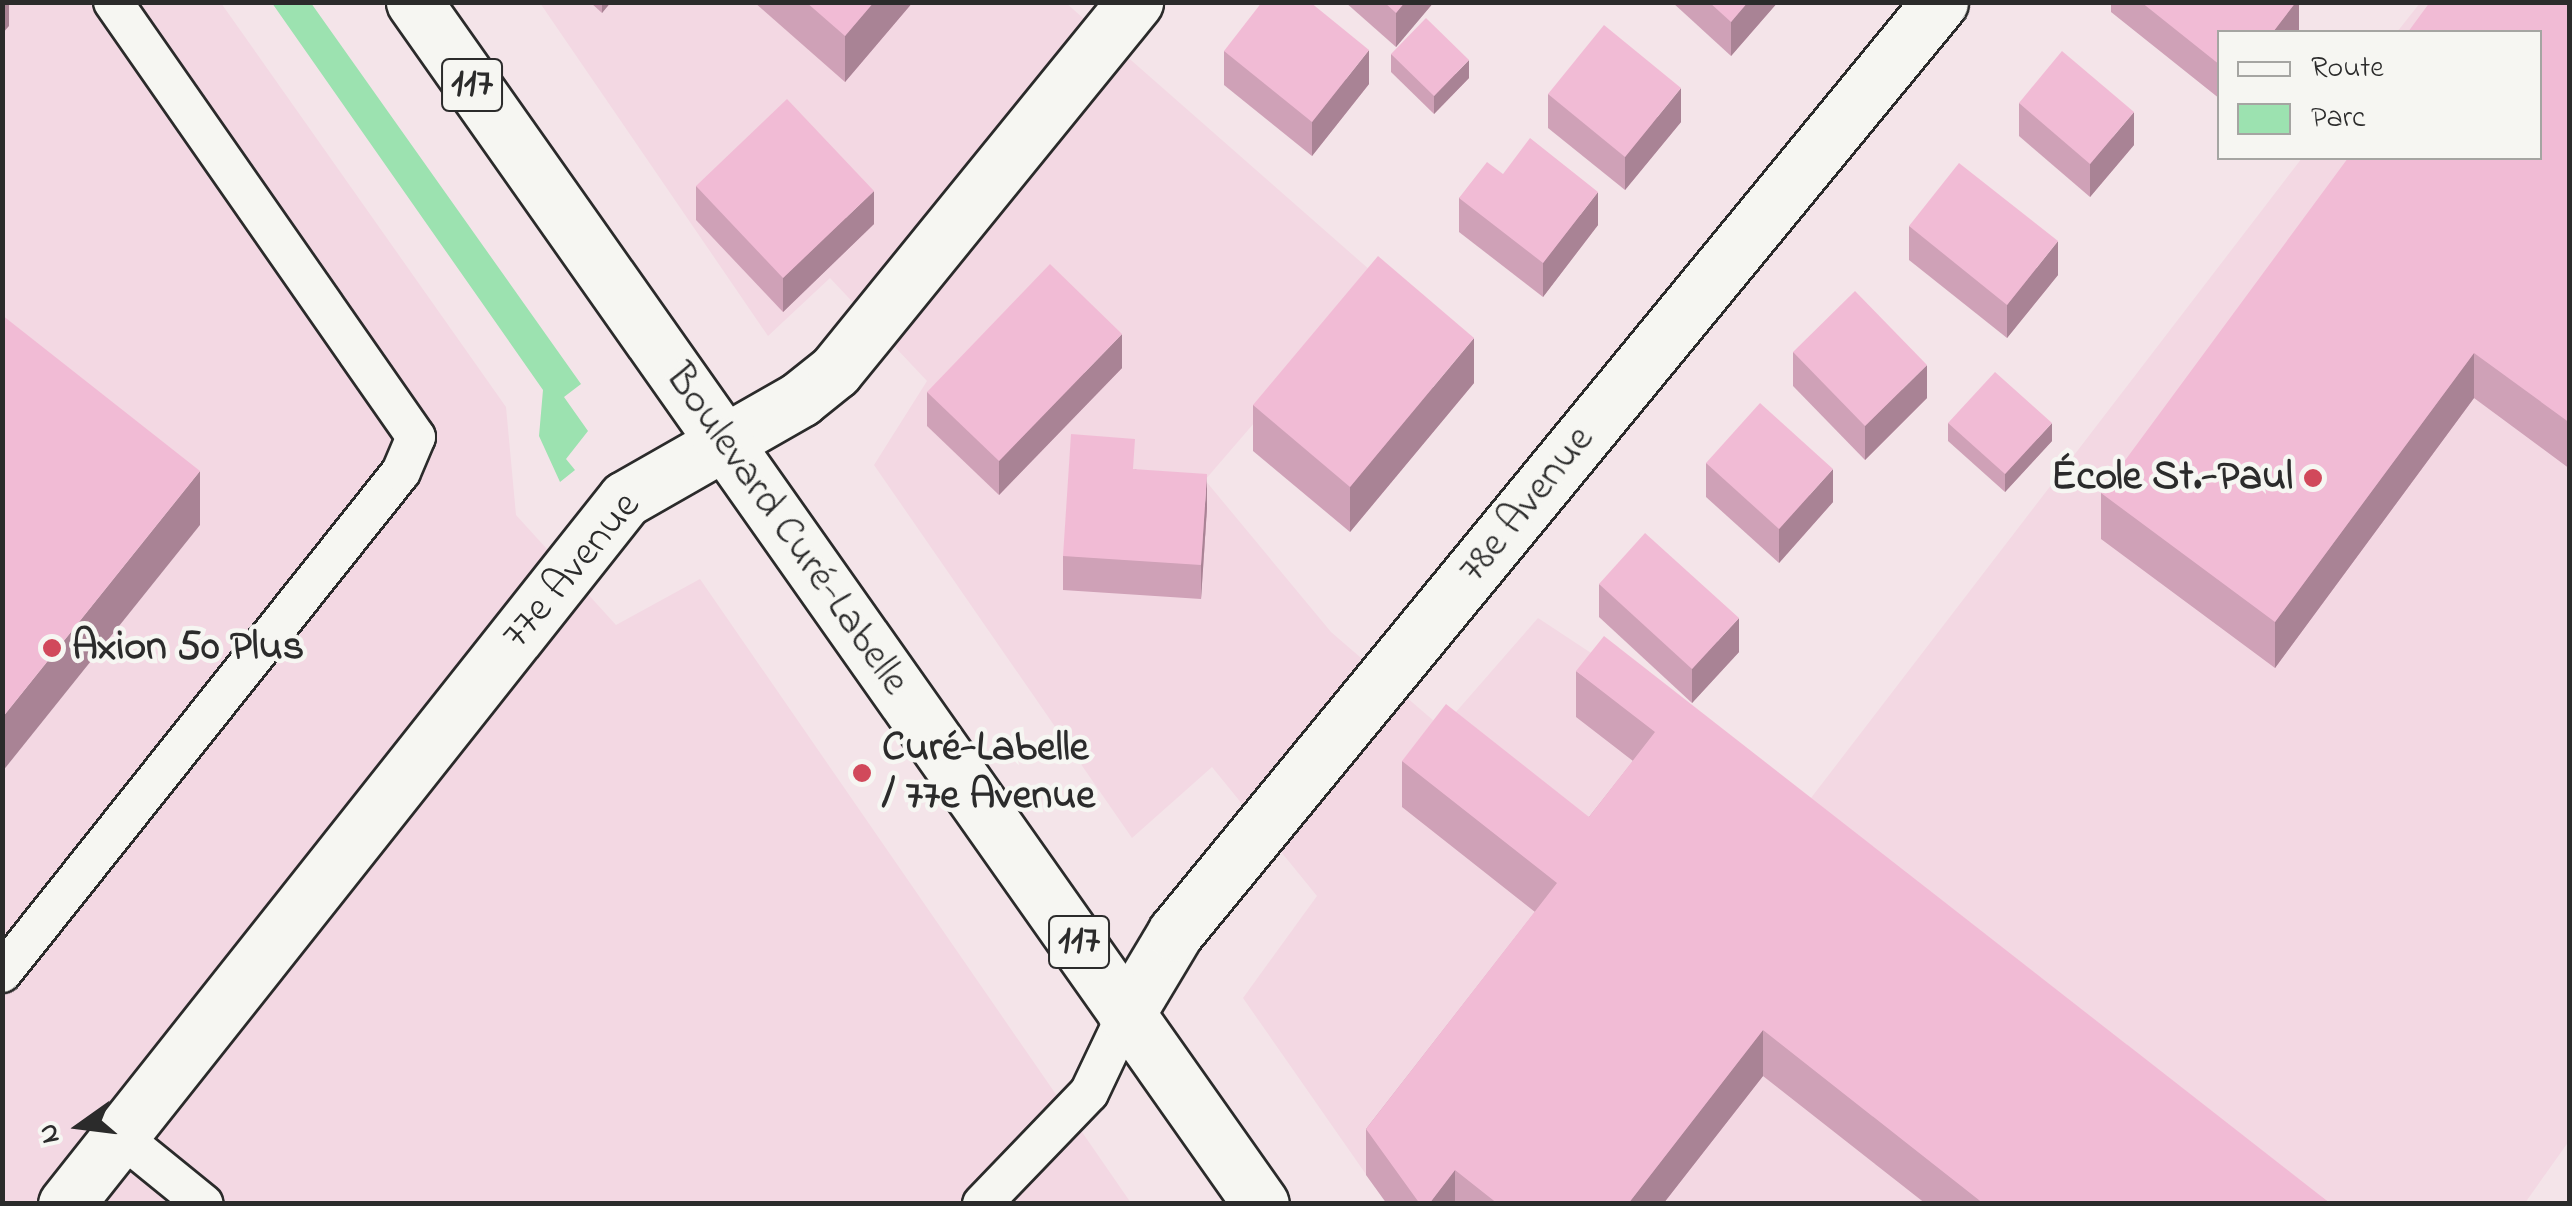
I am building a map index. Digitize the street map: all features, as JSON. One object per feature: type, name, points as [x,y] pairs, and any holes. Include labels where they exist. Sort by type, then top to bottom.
[{"type":"street","name":"Boulevard Curé-Labelle","points":[[414,2],[1262,1204]]},
{"type":"street","name":"77e Avenue","points":[[66,1204],[625,499],[722,440],[800,399],[835,371],[1135,2]]},
{"type":"street","name":"78e Avenue","points":[[1126,1014],[1175,933],[1940,2]]},
{"type":"lane","points":[[2,973],[401,472],[416,436],[113,2]]},
{"type":"lane","points":[[982,1204],[1089,1093],[1126,1014]]},
{"type":"lane","points":[[119,1135],[204,1204]]},
{"type":"shaded area","points":[[2,3],[221,3],[506,407],[516,515],[616,625],[700,579],[1131,1203],[3,1203]]},
{"type":"shaded area","points":[[540,3],[1066,3],[1379,278],[1205,480],[1331,632],[1442,728],[1538,618],[1811,798],[2300,160],[2542,160],[2542,30],[2399,30],[2420,3],[2569,3],[2569,1141],[2525,1203],[1386,1203],[1243,998],[1317,896],[1212,767],[1132,838],[874,465],[927,381],[830,278],[768,336]]},
{"type":"green space","points":[[272,3],[311,3],[581,384],[564,397],[588,431],[566,459],[575,470],[560,482],[539,436],[543,390]]},
{"type":"building","points":[[806,2],[874,2],[845,36]]},
{"type":"building","points":[[1262,2],[1310,2],[1369,50],[1312,122],[1224,51]]},
{"type":"building","points":[[1384,2],[1405,2],[1396,13]]},
{"type":"building","points":[[1709,2],[1748,2],[1731,22]]},
{"type":"building","points":[[2141,2],[2296,2],[2275,30],[2217,30],[2217,63]]},
{"type":"building","points":[[2430,2],[2570,2],[2570,423],[2474,353],[2275,622],[2101,493],[2347,160],[2542,160],[2542,30],[2409,30]]},
{"type":"building","points":[[1426,18],[1469,60],[1434,96],[1391,54]]},
{"type":"building","points":[[1604,25],[1681,88],[1625,157],[1548,94]]},
{"type":"building","points":[[2062,51],[2134,112],[2090,164],[2019,103]]},
{"type":"building","points":[[787,99],[874,191],[783,278],[696,186]]},
{"type":"building","points":[[1530,138],[1598,192],[1543,263],[1459,198],[1487,162],[1503,174]]},
{"type":"building","points":[[1959,163],[2058,241],[2007,305],[1909,226]]},
{"type":"building","points":[[1378,256],[1474,338],[1350,487],[1253,405]]},
{"type":"building","points":[[1050,264],[1122,334],[999,461],[927,392]]},
{"type":"building","points":[[1855,291],[1927,365],[1865,426],[1793,352]]},
{"type":"building","name":"Axion 50 Plus","points":[[2,315],[200,471],[2,718]]},
{"type":"building","points":[[1995,372],[2052,423],[2005,474],[1948,423]]},
{"type":"building","points":[[1760,403],[1833,469],[1779,529],[1706,463]]},
{"type":"building","points":[[1071,434],[1135,439],[1133,469],[1207,474],[1201,565],[1063,556]]},
{"type":"building","points":[[1645,533],[1739,618],[1692,669],[1599,584]]},
{"type":"building","points":[[1604,636],[2331,1204],[1984,1204],[1763,1030],[1628,1204],[1498,1204],[1455,1170],[1429,1204],[1420,1204],[1366,1129],[1557,883],[1402,761],[1446,704],[1589,817],[1655,732],[1576,671]]},
{"type":"place","name":"École St.-Paul","points":[[2313,478]]},
{"type":"place","name":"Axion 50 Plus","points":[[52,648]]},
{"type":"place","name":"Curé-Labelle / 77e Avenue","points":[[862,773]]}]
